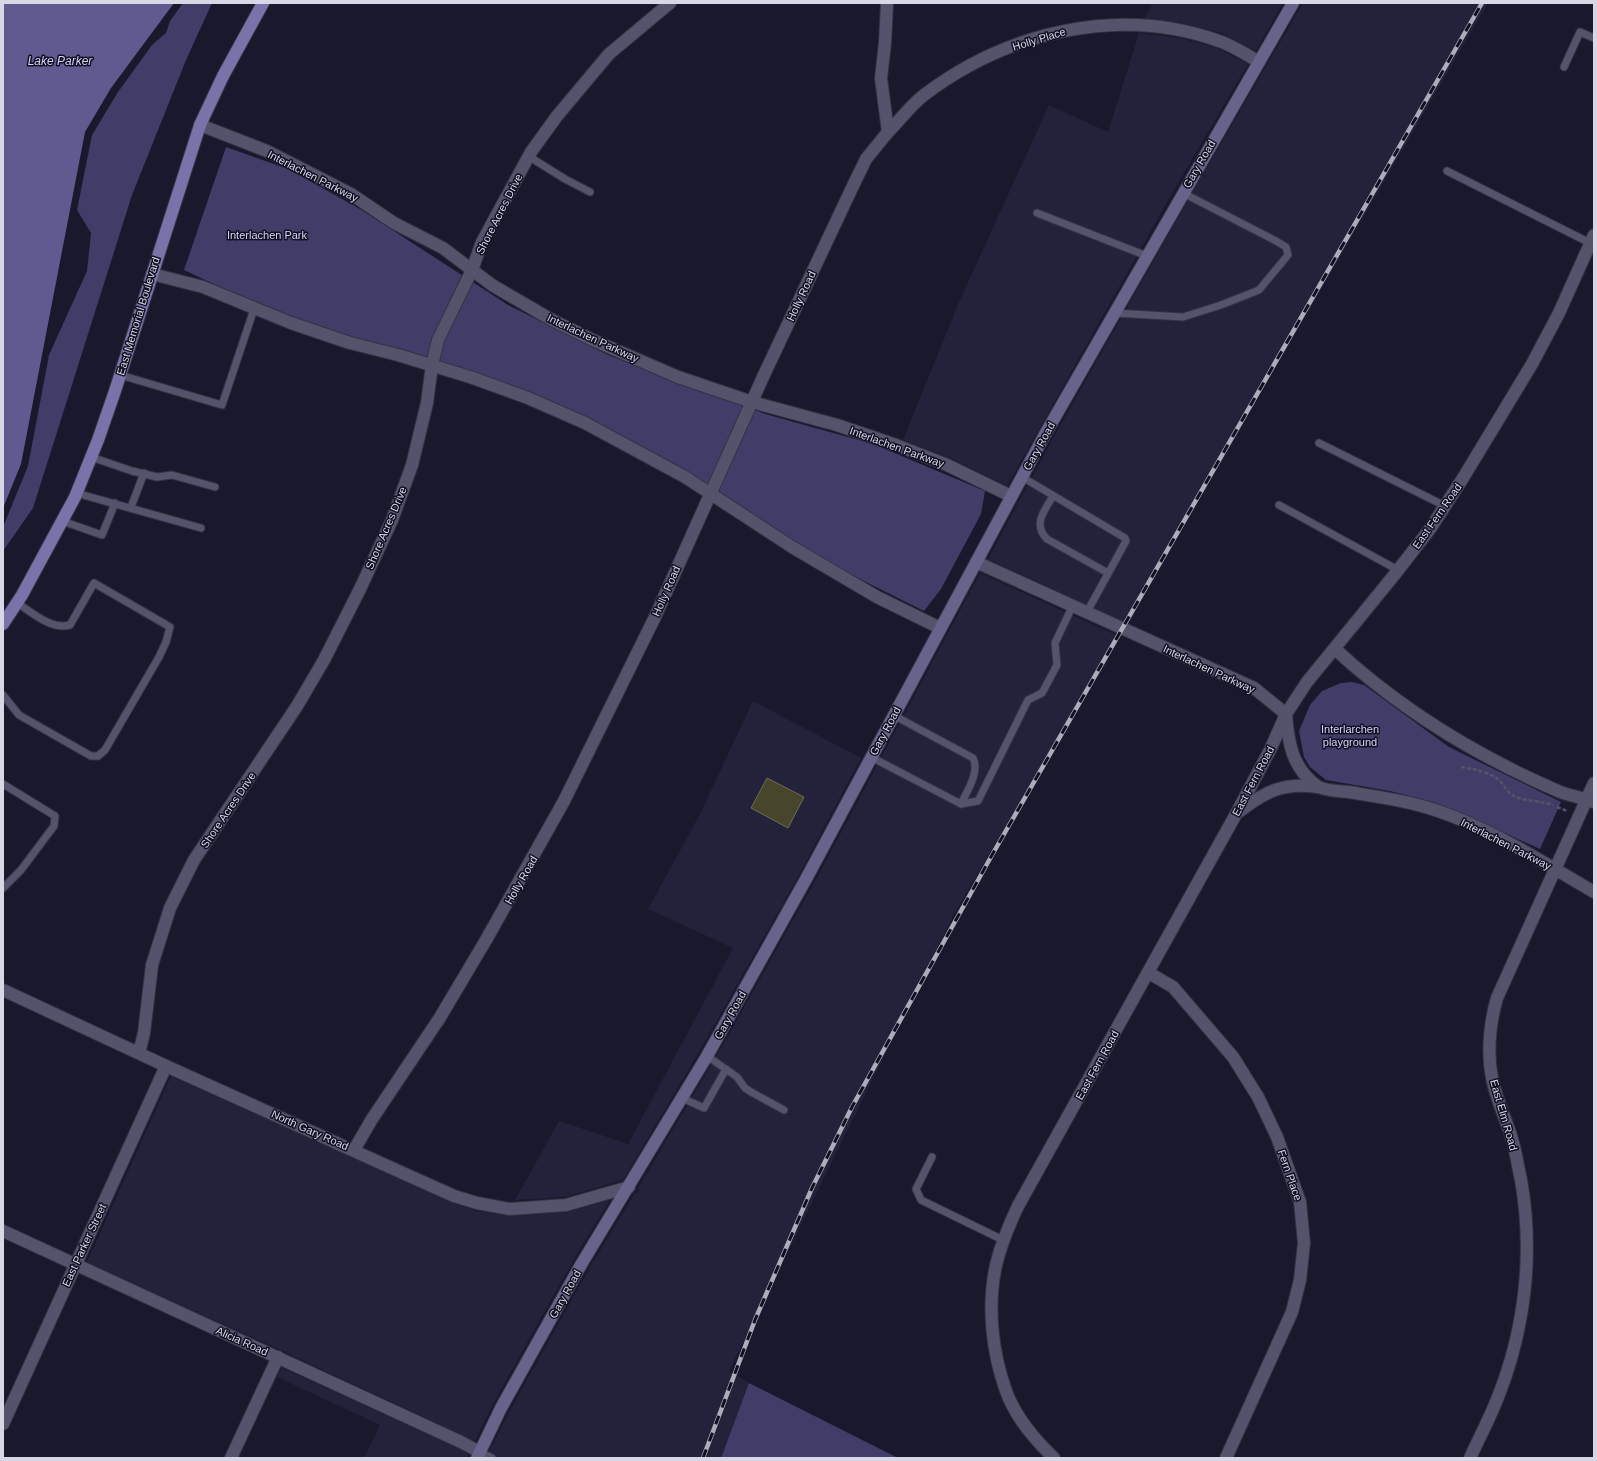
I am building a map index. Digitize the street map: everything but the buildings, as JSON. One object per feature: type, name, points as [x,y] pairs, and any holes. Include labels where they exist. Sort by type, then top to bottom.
[{"type":"main road","name":"East Memorial Boulevard","points":[[3,624],[17,603],[76,493],[91,457],[120,375],[200,125],[223,76],[263,3]]},
{"type":"main road","name":"Gary Road","points":[[478,1455],[501,1408],[574,1277],[707,1056],[806,879],[1011,496],[1114,312],[1293,3]]},
{"type":"street","name":"Shore Acres Drive","points":[[139,1053],[144,1033],[152,965],[170,908],[194,860],[297,706],[324,660],[360,589],[392,520],[412,465],[427,402],[432,364],[438,340],[472,270],[482,242],[528,156],[557,116],[609,54],[670,3]]},
{"type":"street","points":[[887,3],[881,78],[888,132]]},
{"type":"street","name":"Holly Place","points":[[888,132],[923,96],[953,75],[988,56],[1023,42],[1059,31],[1104,25],[1142,25],[1181,31],[1219,41],[1259,62]]},
{"type":"street","name":"Interlachen Parkway","points":[[200,125],[267,152],[351,194],[394,223],[443,248],[492,285],[545,316],[595,341],[678,376],[752,402],[837,425],[896,445],[945,464],[1011,496]]},
{"type":"street","name":"Holly Road","points":[[354,1150],[372,1119],[439,1019],[557,815],[619,691],[863,165],[888,132]]},
{"type":"street","name":"East Fern Road","points":[[1054,1458],[1023,1421],[1007,1392],[998,1362],[992,1327],[991,1296],[996,1266],[1003,1240],[1018,1206],[1236,814],[1270,750],[1286,714],[1307,682],[1398,570],[1445,506],[1532,364],[1559,313],[1592,239]]},
{"type":"street","points":[[152,274],[203,287],[254,309],[350,343],[432,364],[528,398],[585,423],[637,450],[711,493],[792,547],[877,597],[940,628]]},
{"type":"street","name":"Interlachen Parkway","points":[[976,562],[1254,688],[1286,714]]},
{"type":"street","points":[[1335,649],[1363,675],[1466,745],[1559,791],[1590,801]]},
{"type":"street","points":[[1286,714],[1288,741],[1298,767],[1318,787]]},
{"type":"street","name":"East Elm Road","points":[[1470,1458],[1498,1397],[1510,1360],[1519,1326],[1526,1277],[1527,1231],[1521,1182],[1513,1141],[1492,1078],[1490,1047],[1492,1016],[1497,998],[1555,869],[1579,817],[1590,801],[1594,783]]},
{"type":"street","name":"Interlachen Parkway","points":[[1236,814],[1261,795],[1292,785],[1318,787],[1406,802],[1439,811],[1484,830],[1594,892]]},
{"type":"street","name":"Fern Place","points":[[1148,973],[1174,987],[1233,1057],[1265,1110],[1277,1137],[1300,1202],[1304,1243],[1300,1280],[1292,1312],[1226,1458]]},
{"type":"street","name":"North Gary Road","points":[[3,990],[166,1066],[454,1196],[477,1203],[510,1209],[566,1205],[629,1187]]},
{"type":"street","name":"East Parker Street","points":[[3,1424],[63,1289],[76,1266],[166,1066]]},
{"type":"street","name":"Alicia Road","points":[[3,1231],[76,1266],[454,1438],[478,1455]]},
{"type":"street","points":[[231,1458],[278,1357]]},
{"type":"lane","points":[[1564,67],[1580,32],[1594,38]]},
{"type":"lane","points":[[528,156],[565,179],[590,192]]},
{"type":"lane","points":[[1447,171],[1592,239]]},
{"type":"lane","points":[[1114,312],[1182,317],[1221,305],[1259,290],[1288,255],[1286,247],[1276,240],[1182,193]]},
{"type":"lane","points":[[1037,213],[1146,256]]},
{"type":"lane","points":[[120,375],[222,405],[254,309]]},
{"type":"lane","points":[[1318,443],[1445,506]]},
{"type":"lane","points":[[91,457],[157,477],[172,475],[216,487]]},
{"type":"lane","points":[[131,507],[144,473]]},
{"type":"lane","points":[[1022,477],[1125,538],[1126,541],[1087,612]]},
{"type":"lane","points":[[76,493],[131,507],[201,528]]},
{"type":"lane","points":[[1053,496],[1039,521],[1039,527],[1043,534],[1047,539],[1108,573]]},
{"type":"lane","points":[[62,521],[102,535],[115,503]]},
{"type":"lane","points":[[1279,505],[1398,570]]},
{"type":"lane","points":[[3,695],[19,715],[91,756],[98,756],[105,750],[159,657],[166,642],[170,627],[94,583],[70,625],[62,627],[51,624],[17,603]]},
{"type":"lane","points":[[871,757],[961,804],[978,801],[1028,700],[1042,693],[1057,665],[1055,643],[1073,605]]},
{"type":"lane","points":[[894,715],[973,758],[976,762],[975,772],[961,804]]},
{"type":"lane","points":[[3,784],[55,816],[54,826],[21,870],[3,888]]},
{"type":"lane","points":[[707,1056],[737,1076],[745,1088],[784,1110]]},
{"type":"lane","points":[[682,1098],[704,1108],[726,1069]]},
{"type":"lane","points":[[932,1157],[916,1190],[921,1200],[1003,1240]]},
{"type":"lane","points":[[478,1455],[492,1458]]},
{"type":"path","points":[[1460,767],[1473,769],[1490,775],[1500,781],[1511,794],[1522,799],[1547,803],[1579,817]]},
{"type":"shaded area","points":[[1153,3],[1283,3],[1256,51],[1221,33],[1183,23],[1145,18]]},
{"type":"shaded area","points":[[1303,3],[1488,3],[1126,623],[988,559],[1052,440],[1185,205]]},
{"type":"shaded area","points":[[1139,33],[1180,38],[1217,48],[1248,64],[1170,197],[1007,486],[948,457],[903,440],[959,302],[1049,105],[1108,132]]},
{"type":"shaded area","points":[[980,573],[1118,636],[954,914],[729,1371],[749,1383],[721,1458],[486,1458],[509,1412],[590,1267],[635,1193],[639,1192],[638,1188],[717,1055],[814,883]]},
{"type":"shaded area","points":[[753,701],[861,758],[799,875],[702,1047],[623,1180],[564,1197],[515,1200],[559,1121],[628,1144],[733,948],[648,909],[700,814]]},
{"type":"shaded area","points":[[171,1076],[452,1203],[476,1211],[509,1216],[568,1212],[610,1200],[574,1259],[493,1404],[475,1441],[87,1262]]},
{"type":"shaded area","points":[[282,1368],[458,1448],[469,1455],[467,1458],[364,1458],[380,1425],[277,1377]]},
{"type":"green space","points":[[183,3],[212,3],[186,60],[132,195],[33,508],[3,551],[3,527],[28,466],[49,355],[87,271],[91,233],[77,210],[92,135],[118,92],[152,45],[166,33],[170,21]]},
{"type":"green space","name":"Interlachen Park","points":[[226,147],[288,169],[360,209],[508,305],[608,355],[765,414],[873,444],[985,491],[981,514],[941,589],[924,611],[830,564],[687,473],[592,422],[492,378],[331,331],[252,302],[184,270]]},
{"type":"green space","name":"Interlarchen playground","points":[[1352,682],[1364,685],[1449,747],[1561,802],[1540,849],[1476,820],[1431,802],[1390,791],[1326,780],[1310,767],[1304,757],[1299,731],[1310,705],[1322,691],[1341,683]]},
{"type":"green space","points":[[749,1383],[898,1458],[721,1458]]},
{"type":"water","name":"Lake Parker","points":[[3,3],[174,3],[111,88],[85,132],[21,464],[3,508]]},
{"type":"railway","points":[[703,1458],[755,1320],[812,1188],[852,1107],[992,855],[1482,3]]}]
